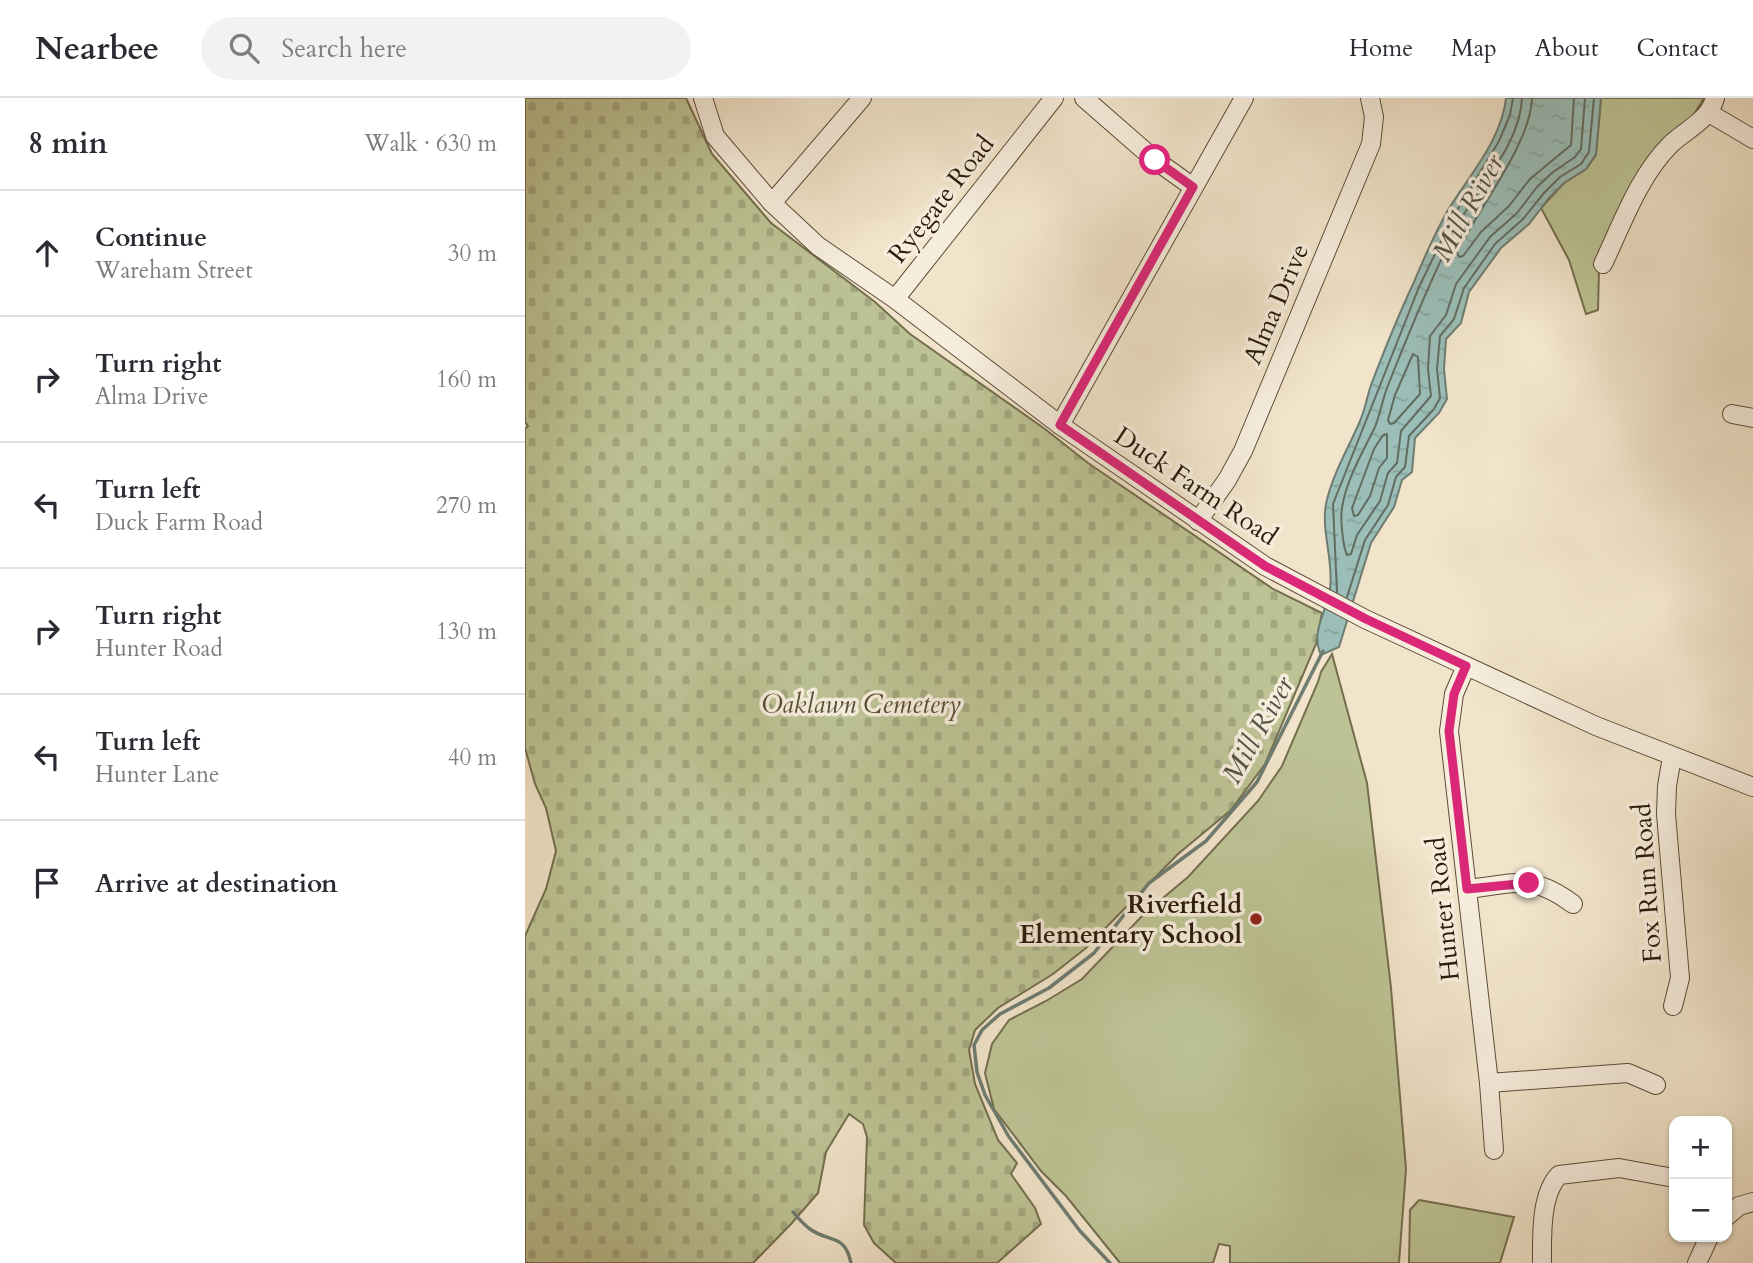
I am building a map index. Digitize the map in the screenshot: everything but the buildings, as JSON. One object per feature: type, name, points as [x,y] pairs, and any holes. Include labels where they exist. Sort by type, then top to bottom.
[{"type":"street","name":"Duck Farm Road","points":[[703,98],[715,136],[772,204],[818,246],[895,299],[1060,425],[1265,566],[1366,619],[1596,726],[1753,787]]},
{"type":"street","points":[[772,204],[862,98]]},
{"type":"street","name":"Ryegate Road","points":[[895,299],[1054,98]]},
{"type":"street","points":[[1084,98],[1155,160],[1193,187]]},
{"type":"street","points":[[1060,425],[1244,98]]},
{"type":"street","name":"Alma Drive","points":[[1198,521],[1227,480],[1243,451],[1371,144],[1374,117],[1370,98]]},
{"type":"street","points":[[1603,264],[1647,174],[1673,142],[1712,106],[1753,139]]},
{"type":"street","points":[[1732,414],[1753,418]]},
{"type":"street","name":"Hunter Road","points":[[1466,666],[1454,694],[1449,731],[1489,1083],[1494,1150]]},
{"type":"street","name":"Fox Run Road","points":[[1672,757],[1666,814],[1680,978],[1674,1006]]},
{"type":"street","points":[[1467,889],[1529,883],[1553,890],[1573,904]]},
{"type":"street","points":[[1489,1083],[1628,1073],[1656,1085]]},
{"type":"street","points":[[1542,1263],[1542,1221],[1554,1181],[1559,1175],[1619,1168],[1669,1177]]},
{"type":"street","points":[[1732,1212],[1739,1206],[1753,1202]]},
{"type":"street","points":[[1697,1263],[1707,1242]]},
{"type":"green space","name":"Oaklawn Cemetery","points":[[525,98],[686,98],[712,154],[771,223],[875,302],[910,334],[1045,429],[1088,463],[1273,589],[1322,613],[1316,644],[1265,764],[1231,810],[1178,854],[1086,948],[1053,974],[998,1008],[975,1030],[969,1050],[975,1084],[998,1140],[1017,1163],[1011,1174],[1035,1208],[1041,1224],[997,1263],[896,1263],[874,1243],[864,1225],[867,1137],[863,1124],[849,1114],[826,1152],[818,1193],[753,1263],[525,1263],[525,936],[546,889],[556,851],[546,808],[535,784],[525,748],[525,429],[528,426],[525,422]]},
{"type":"green space","points":[[1601,98],[1704,98],[1599,269],[1598,310],[1586,314],[1569,260],[1541,208],[1564,183],[1586,169],[1596,155]]},
{"type":"green space","name":"Riverfield Elementary School","points":[[1332,654],[1367,783],[1391,988],[1406,1169],[1399,1263],[1230,1263],[1230,1246],[1219,1244],[1213,1263],[1120,1263],[1066,1196],[1041,1171],[994,1109],[985,1073],[992,1044],[1009,1020],[1082,979],[1145,913],[1188,877],[1258,801],[1282,766],[1321,672]]},
{"type":"green space","points":[[1419,1200],[1514,1217],[1500,1263],[1409,1263],[1410,1210]]},
{"type":"water","points":[[1506,98],[1601,98],[1596,154],[1586,169],[1564,183],[1529,224],[1501,248],[1469,292],[1461,323],[1446,339],[1444,369],[1447,399],[1439,413],[1415,438],[1412,472],[1402,480],[1394,507],[1371,543],[1339,647],[1321,655],[1318,630],[1331,578],[1325,525],[1329,493],[1362,417],[1386,346],[1426,255],[1448,210],[1491,142],[1498,128]]},
{"type":"waterway","name":"Mill River","points":[[1110,1263],[1080,1231],[1009,1137],[985,1095],[977,1072],[974,1045],[982,1030],[1000,1014],[1049,988],[1094,953],[1149,883],[1206,841],[1257,782],[1323,651]]},
{"type":"waterway","points":[[793,1212],[810,1229],[845,1247],[851,1263]]},
{"type":"place","name":"Riverfield Elementary School","points":[[1256,919]]},
{"type":"route","points":[[1155,160],[1193,187],[1060,425],[1265,566],[1366,619],[1466,666],[1454,694],[1449,731],[1467,889],[1529,883]]}]
